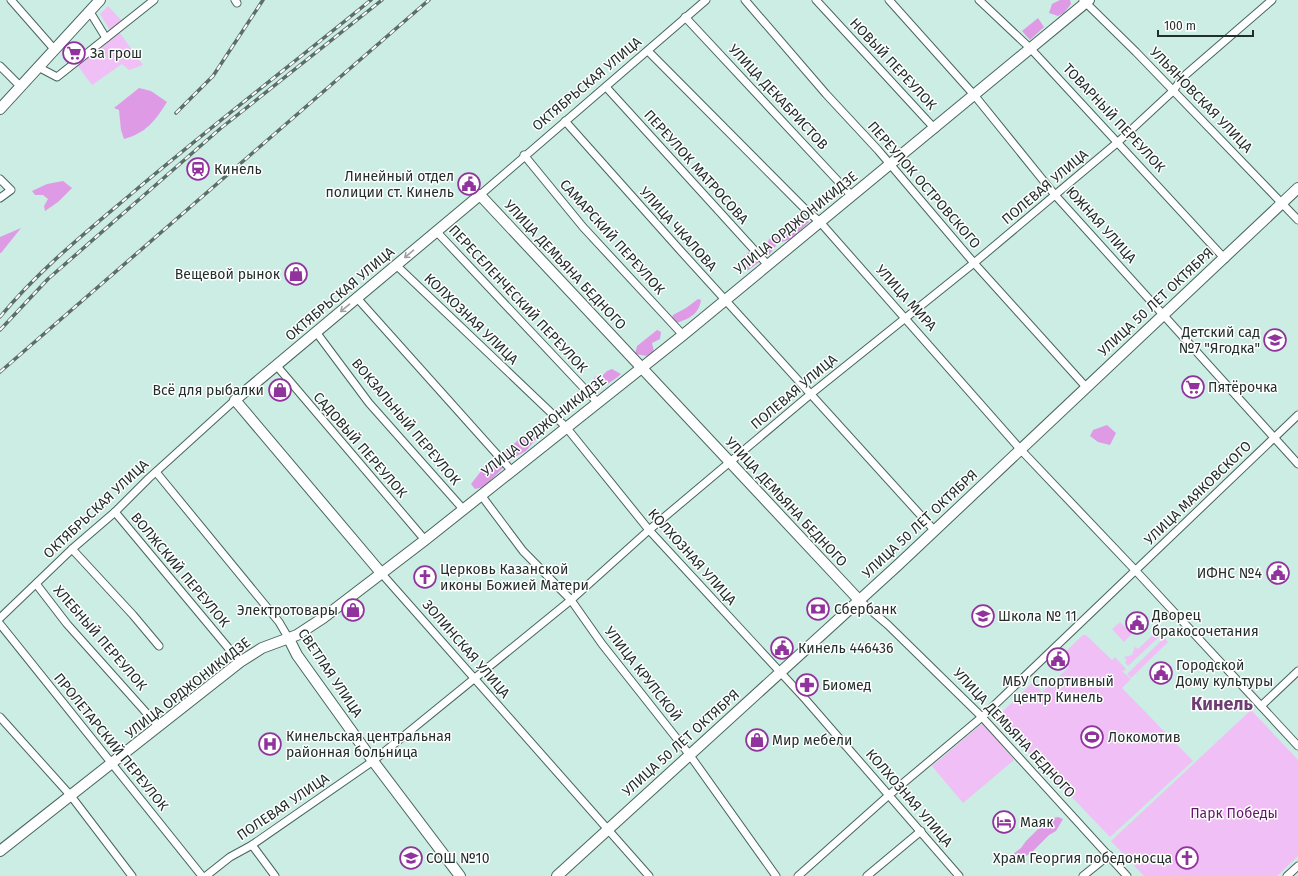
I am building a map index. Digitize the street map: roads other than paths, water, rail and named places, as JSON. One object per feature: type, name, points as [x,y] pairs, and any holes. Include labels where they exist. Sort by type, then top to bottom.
[{"type":"main road","points":[[0,109],[99,1]]},
{"type":"main road","name":"УЛИЦА ОРДЖОНИКИДЗЕ","points":[[0,851],[240,662],[262,648],[289,639],[322,618],[382,574],[511,470],[683,335],[767,264],[1032,49],[1086,1]]},
{"type":"main road","name":"УЛИЦА 50 ЛЕТ ОКТЯБРЯ","points":[[557,876],[689,754],[781,672],[1021,450],[1086,387],[1225,259],[1298,188]]},
{"type":"main road","name":"ОКТЯБРЬСКАЯ УЛИЦА","points":[[235,400],[480,195]]},
{"type":"main road","name":"УЛИЦА ДЕМЬЯНА БЕДНОГО","points":[[480,195],[859,600]]},
{"type":"main road","name":"ЗОЛИНСКАЯ УЛИЦА","points":[[235,400],[382,574]]},
{"type":"main road","name":"СВЕТЛАЯ УЛИЦА","points":[[289,639],[298,655],[373,761],[460,876]]},
{"type":"street","points":[[11,0],[54,49]]},
{"type":"street","points":[[38,67],[57,77],[154,0]]},
{"type":"street","name":"ОКТЯБРЬСКАЯ УЛИЦА","points":[[480,195],[524,155],[566,121],[706,0]]},
{"type":"street","name":"ПЕРЕУЛОК ОСТРОВСКОГО","points":[[745,0],[826,94],[890,164],[974,263],[1086,387]]},
{"type":"street","name":"НОВЫЙ ПЕРЕУЛОК","points":[[816,0],[935,129]]},
{"type":"street","name":"ЮЖНАЯ УЛИЦА","points":[[889,0],[975,96],[1055,195],[1298,464]]},
{"type":"street","name":"ТОВАРНЫЙ ПЕРЕУЛОК","points":[[979,0],[1032,49],[1225,259]]},
{"type":"street","name":"ПОЛЕВАЯ УЛИЦА","points":[[206,876],[230,856],[252,845],[373,761],[571,600],[649,530],[812,393],[974,263],[1118,142],[1173,91],[1183,77],[1272,0]]},
{"type":"street","name":"УЛЬЯНОВСКАЯ УЛИЦА","points":[[1086,1],[1298,220]]},
{"type":"street","points":[[90,12],[106,38]]},
{"type":"street","name":"УЛИЦА ДЕКАБРИСТОВ","points":[[685,17],[852,196]]},
{"type":"street","name":"УЛИЦА МИРА","points":[[648,51],[806,210],[820,222],[1021,450],[1146,581],[1259,704]]},
{"type":"street","points":[[0,66],[20,86]]},
{"type":"street","name":"ПЕРЕУЛОК МАТРОСОВА","points":[[606,86],[767,264]]},
{"type":"street","name":"УЛИЦА ЧКАЛОВА","points":[[566,121],[934,530]]},
{"type":"street","name":"САМАРСКИЙ ПЕРЕУЛОК","points":[[524,155],[583,227],[683,335]]},
{"type":"street","points":[[0,178],[11,190],[1,197]]},
{"type":"street","name":"ПЕРЕСЕЛЕНЧЕСКИЙ ПЕРЕУЛОК","points":[[436,232],[597,402]]},
{"type":"street","name":"КОЛХОЗНАЯ УЛИЦА","points":[[396,265],[566,427],[649,530],[781,672],[959,876]]},
{"type":"street","points":[[357,298],[511,470]]},
{"type":"street","name":"ВОКЗАЛЬНЫЙ ПЕРЕУЛОК","points":[[316,332],[369,403],[463,509]]},
{"type":"street","name":"САДОВЫЙ ПЕРЕУЛОК","points":[[276,365],[425,540]]},
{"type":"street","name":"ОКТЯБРЬСКАЯ УЛИЦА","points":[[0,618],[37,585],[72,549],[115,512],[156,472],[235,400]]},
{"type":"street","name":"УЛИЦА МАЯКОВСКОГО","points":[[982,717],[1136,571],[1298,414]]},
{"type":"street","name":"СВЕТЛАЯ УЛИЦА","points":[[156,472],[280,622],[289,639]]},
{"type":"street","name":"УЛИЦА КРУПСКОЙ","points":[[480,495],[523,551],[571,600],[602,644],[689,754],[776,876]]},
{"type":"street","name":"ВОЛЖСКИЙ ПЕРЕУЛОК","points":[[115,512],[240,662]]},
{"type":"street","points":[[72,549],[133,615],[159,646]]},
{"type":"street","name":"ЗОЛИНСКАЯ УЛИЦА","points":[[382,574],[649,876]]},
{"type":"street","name":"ХЛЕБНЫЙ ПЕРЕУЛОК","points":[[37,585],[67,624],[159,727]]},
{"type":"street","name":"УЛИЦА ДЕМЬЯНА БЕДНОГО","points":[[859,600],[888,625],[982,717],[1127,876]]},
{"type":"street","name":"ПРОЛЕТАРСКИЙ ПЕРЕУЛОК","points":[[0,624],[113,763],[202,876]]},
{"type":"street","points":[[1298,671],[1259,704],[1298,746]]},
{"type":"street","points":[[0,717],[71,796],[132,876]]},
{"type":"street","points":[[798,876],[889,795],[982,717]]},
{"type":"street","points":[[867,876],[921,832]]},
{"type":"street","points":[[252,845],[275,876]]},
{"type":"street","points":[[1083,876],[1109,855]]},
{"type":"street","points":[[1287,876],[1298,866]]},
{"type":"railway","points":[[176,113],[213,76],[263,0]]},
{"type":"railway","points":[[0,317],[30,284],[62,253],[190,145],[371,0]]},
{"type":"railway","points":[[0,330],[48,279],[221,128],[382,0]]},
{"type":"railway","points":[[0,372],[429,0]]},
{"type":"place","name":"За грош","points":[[74,53]]},
{"type":"place","name":"Кинель","points":[[198,169]]},
{"type":"place","name":"Линейный отдел полиции ст. Кинель","points":[[469,184]]},
{"type":"place","name":"Вещевой рынок","points":[[296,274]]},
{"type":"place","name":"Детский сад №7 \"Ягодка\"","points":[[1275,340]]},
{"type":"place","name":"Пятёрочка","points":[[1193,387]]},
{"type":"place","name":"Всё для рыбалки","points":[[280,390]]},
{"type":"place","name":"ИФНС №4","points":[[1278,573]]},
{"type":"place","name":"Церковь Казанской иконы Божией Матери","points":[[425,577]]},
{"type":"place","name":"Сбербанк","points":[[818,609]]},
{"type":"place","name":"Электротовары","points":[[353,610]]},
{"type":"place","name":"Школа № 11","points":[[983,616]]},
{"type":"place","name":"Дворец бракосочетания","points":[[1137,623]]},
{"type":"place","name":"Кинель 446436","points":[[782,648]]},
{"type":"place","name":"МБУ Спортивный центр Кинель","points":[[1058,659]]},
{"type":"place","name":"Городской Дому культуры","points":[[1161,673]]},
{"type":"place","name":"Биомед","points":[[807,685]]},
{"type":"place","name":"Локомотив","points":[[1092,737]]},
{"type":"place","name":"Мир мебели","points":[[757,740]]},
{"type":"place","name":"Кинельская центральная районная больница","points":[[270,744]]},
{"type":"place","name":"Маяк","points":[[1004,822]]},
{"type":"place","name":"СОШ №10","points":[[411,858]]},
{"type":"place","name":"Храм Георгия победоносца","points":[[1187,858]]},
{"type":"district","name":"Кинель","points":[[1222,704]]},
{"type":"park label","name":"Парк Победы","points":[[1234,813]]}]
